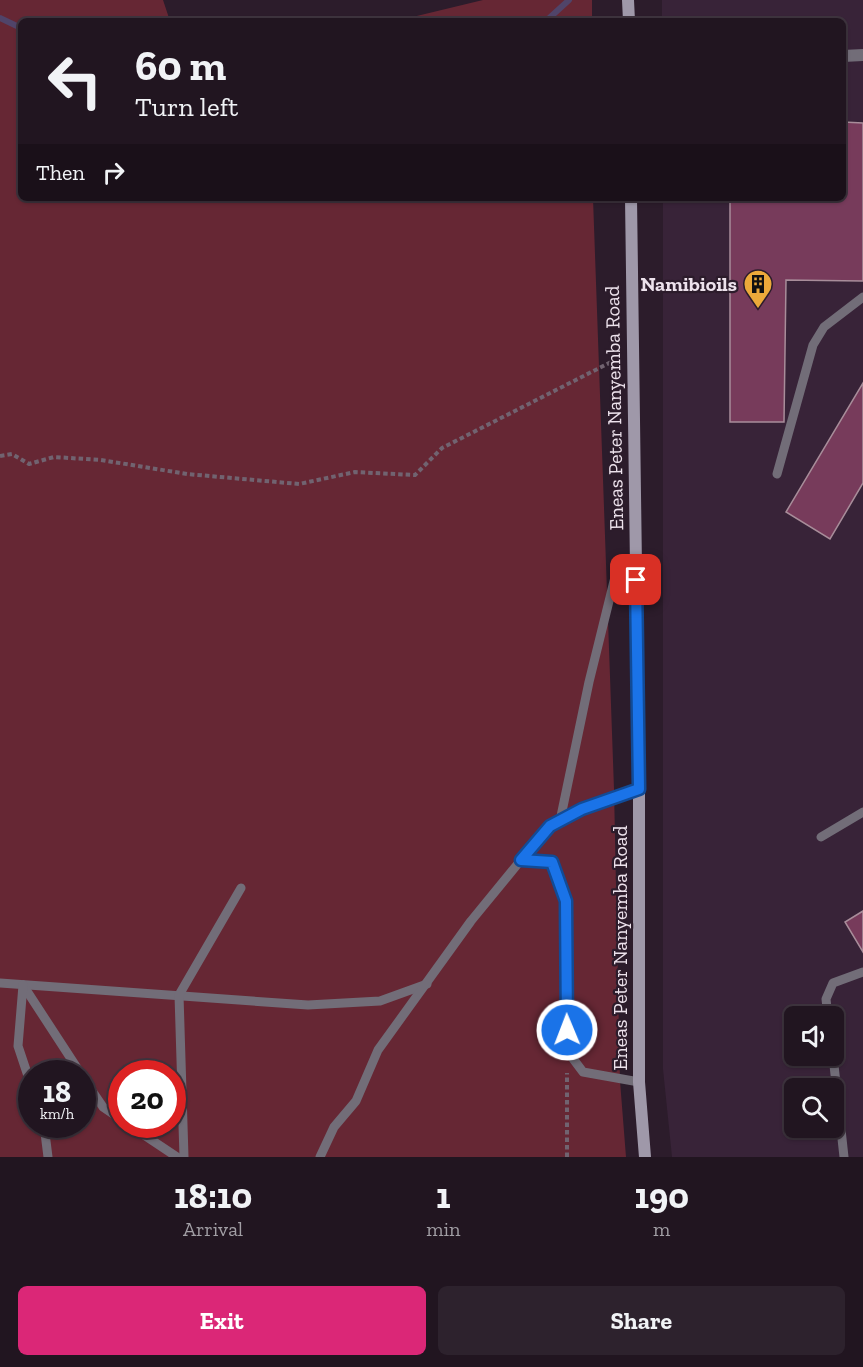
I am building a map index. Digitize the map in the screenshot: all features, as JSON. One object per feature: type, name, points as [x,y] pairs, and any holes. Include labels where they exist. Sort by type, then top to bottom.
[{"type":"main road","points":[[628,0],[628,18]]},
{"type":"main road","name":"Eneas Peter Nanyemba Road","points":[[631,201],[639,789],[639,1082],[645,1157]]},
{"type":"street","points":[[846,56],[863,55]]},
{"type":"lane","points":[[777,474],[813,345],[824,327],[863,297]]},
{"type":"lane","points":[[560,821],[589,682],[615,577],[636,557]]},
{"type":"lane","points":[[320,1157],[334,1127],[356,1101],[378,1050],[471,921],[550,826],[582,809],[639,789]]},
{"type":"lane","points":[[821,837],[863,812]]},
{"type":"lane","points":[[521,860],[552,862],[566,901],[568,1052],[583,1072],[639,1082]]},
{"type":"lane","points":[[184,1157],[179,995],[241,888]]},
{"type":"lane","points":[[827,1006],[826,999],[833,983],[863,972]]},
{"type":"lane","points":[[0,983],[308,1005],[380,1001],[427,984]]},
{"type":"lane","points":[[23,985],[72,1060]]},
{"type":"lane","points":[[23,985],[18,1046],[23,1060]]},
{"type":"lane","points":[[834,1066],[844,1157]]},
{"type":"lane","points":[[96,1096],[108,1110]]},
{"type":"lane","points":[[46,1138],[48,1157]]},
{"type":"lane","points":[[148,1138],[177,1157]]},
{"type":"path","points":[[0,456],[12,454],[28,465],[54,457],[101,460],[187,474],[299,484],[354,472],[415,475],[442,448],[633,351]]},
{"type":"path","points":[[567,1157],[568,1052]]},
{"type":"shaded area","points":[[0,0],[163,0],[169,18],[18,18],[18,201],[593,201],[614,789],[620,1081],[626,1157],[0,1157]]},
{"type":"shaded area","points":[[483,0],[592,0],[592,18],[408,18]]},
{"type":"shaded area","points":[[662,0],[863,0],[863,1157],[672,1157],[663,1069],[663,201],[846,201],[846,18],[662,18]]},
{"type":"building","name":"Namibioils","points":[[846,122],[863,123],[863,281],[786,280],[784,422],[730,422],[730,201],[846,201]]},
{"type":"building","points":[[863,383],[863,483],[830,539],[786,512]]},
{"type":"building","points":[[863,911],[863,952],[845,922]]},
{"type":"waterway","points":[[549,18],[569,0]]},
{"type":"waterway","points":[[0,18],[18,27]]},
{"type":"place","name":"Namibioils","points":[[758,310]]},
{"type":"route","points":[[567,1030],[566,901],[552,862],[521,860],[550,826],[582,809],[639,789],[636,580]]}]
